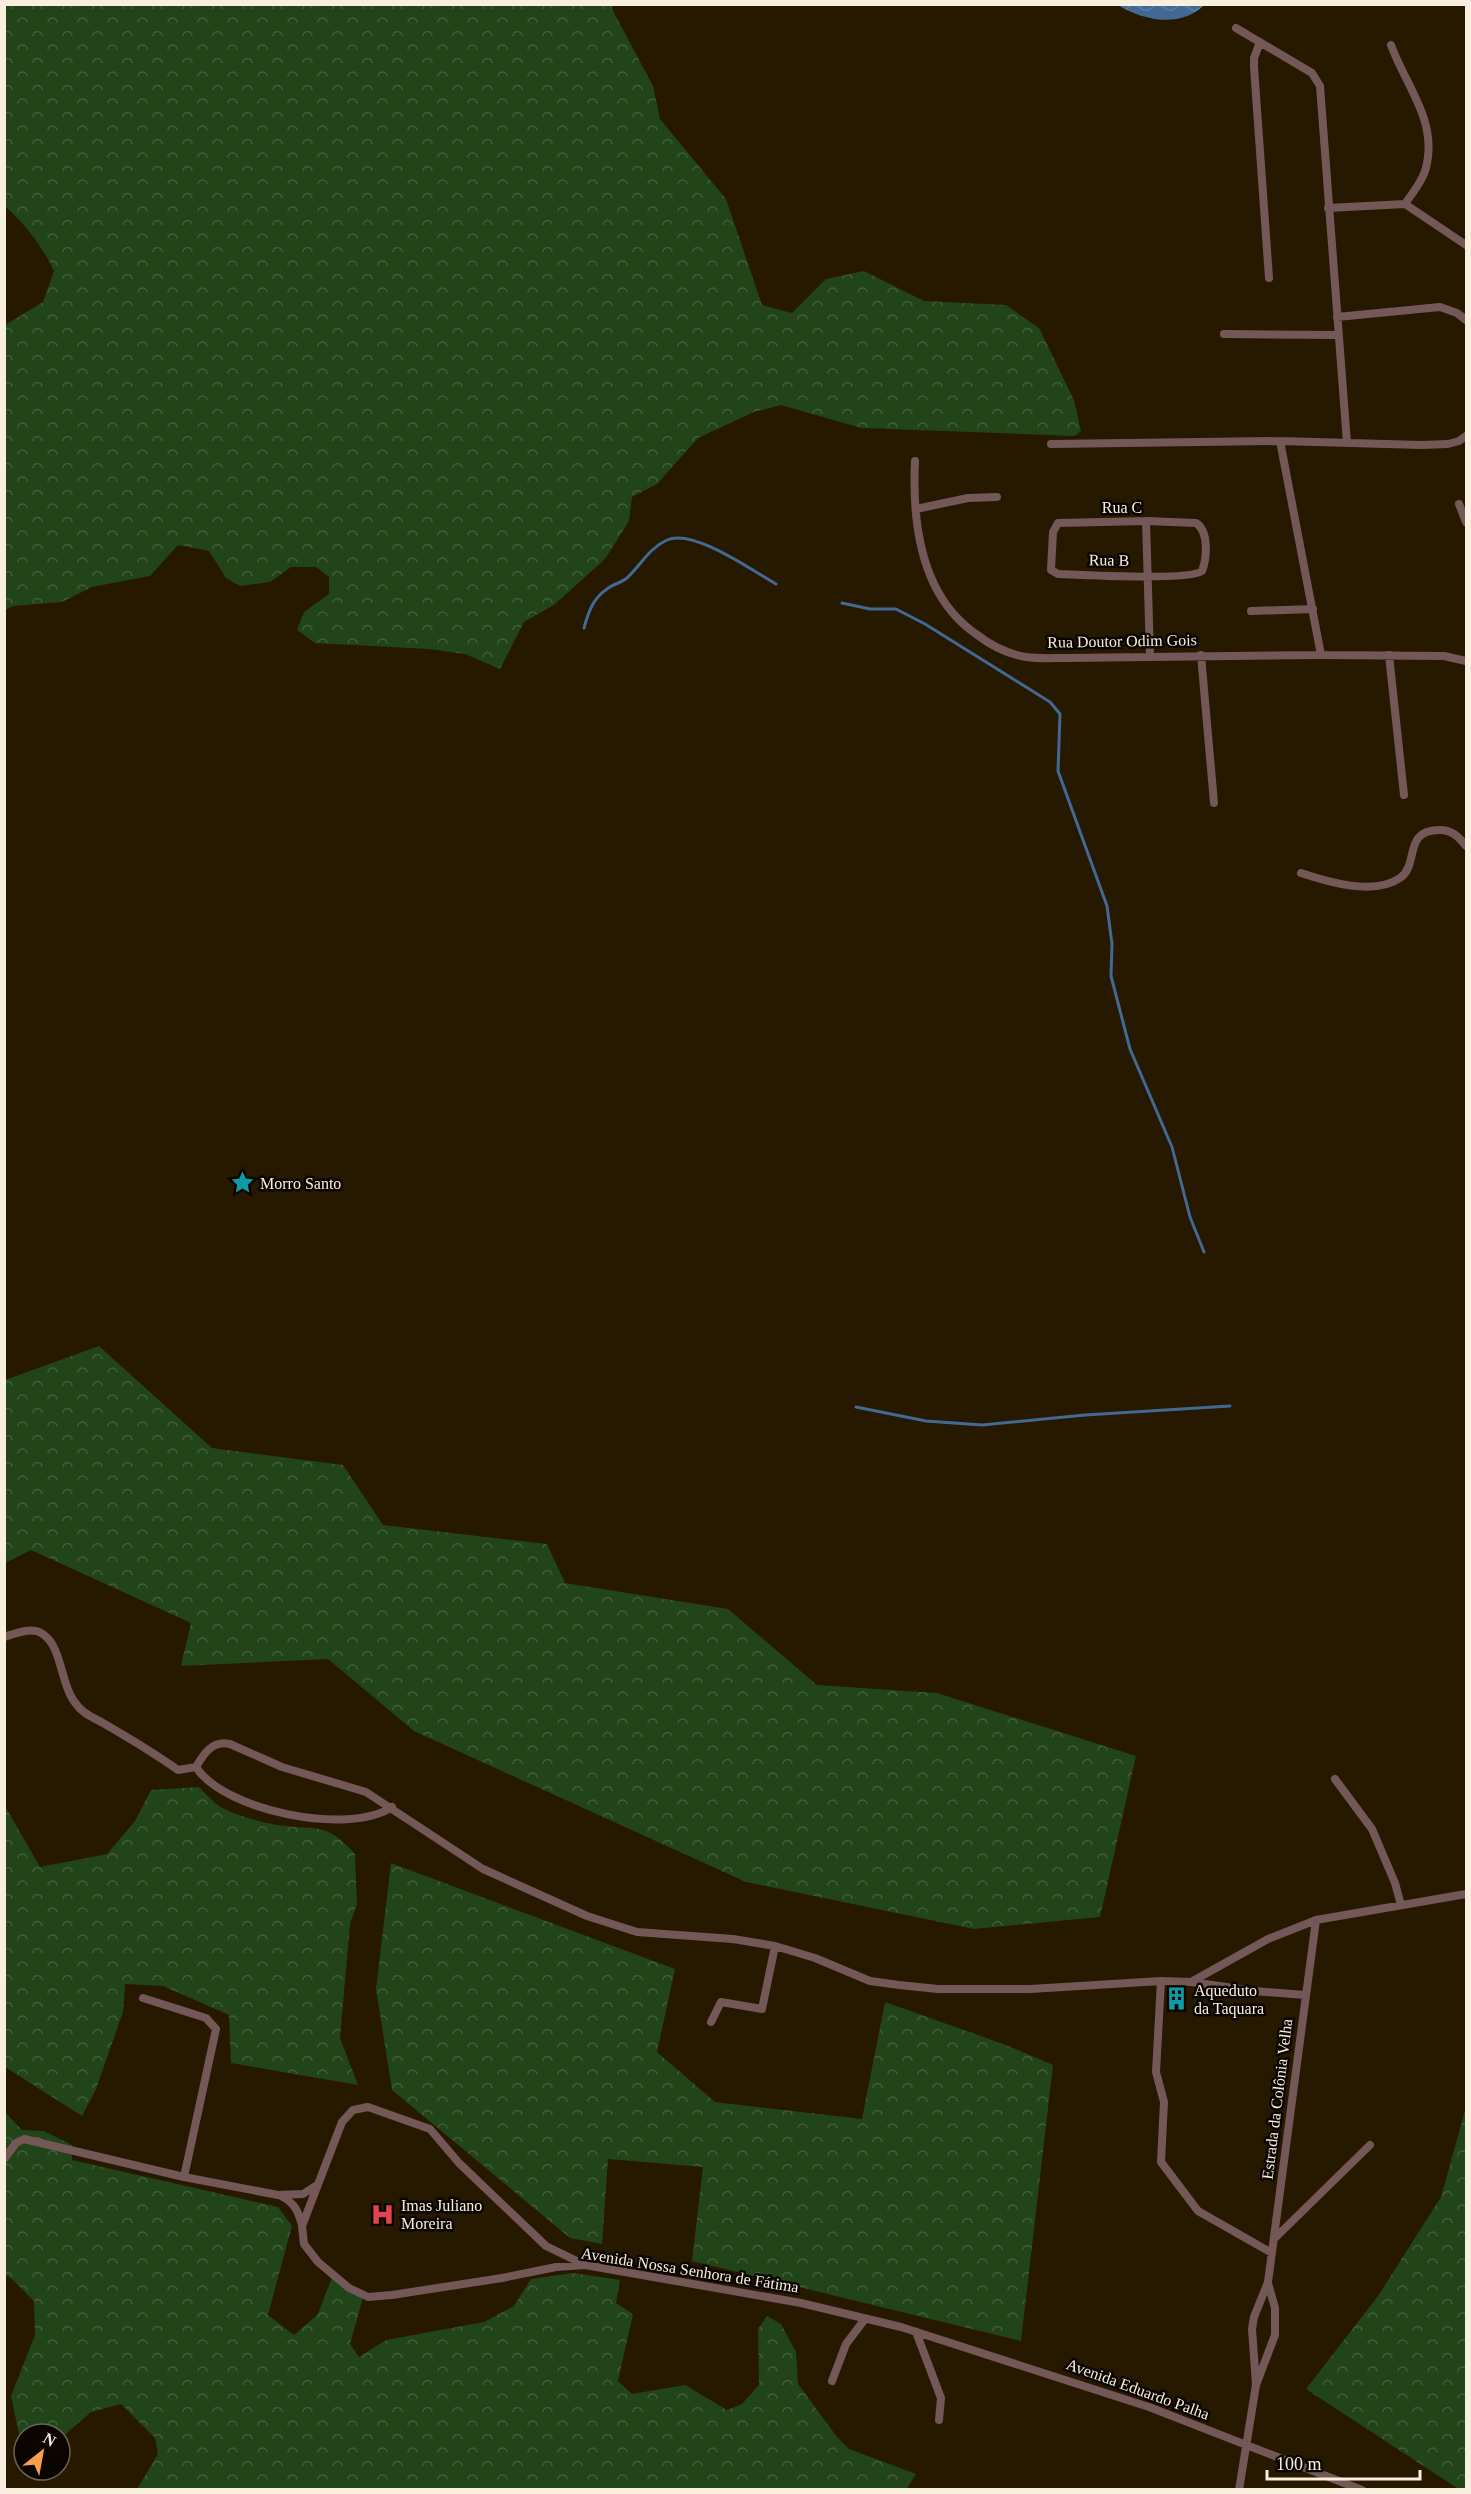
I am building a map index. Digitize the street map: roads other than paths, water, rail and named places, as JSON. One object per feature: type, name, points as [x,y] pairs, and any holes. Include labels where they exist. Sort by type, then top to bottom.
[{"type":"street","points":[[1236,28],[1312,73],[1318,79],[1347,443]]},
{"type":"street","points":[[1260,42],[1254,58],[1254,67],[1269,278]]},
{"type":"street","points":[[1391,45],[1427,124],[1428,163],[1405,204]]},
{"type":"street","points":[[1328,208],[1405,204],[1467,246]]},
{"type":"street","points":[[1337,317],[1440,307],[1457,313],[1467,320]]},
{"type":"street","points":[[1224,334],[1338,335]]},
{"type":"street","points":[[1051,444],[1280,441],[1448,444],[1460,441],[1467,436]]},
{"type":"street","points":[[1280,441],[1321,655]]},
{"type":"street","name":"Rua Doutor Odim Gois","points":[[915,461],[916,509],[921,546],[929,575],[941,600],[950,613],[986,641],[1026,657],[1389,655],[1444,656],[1467,661]]},
{"type":"street","points":[[916,509],[968,498],[997,497]]},
{"type":"street","points":[[1459,504],[1467,522]]},
{"type":"street","name":"Rua C","points":[[1053,531],[1058,523],[1064,522],[1196,523],[1203,529],[1204,534],[1204,568]]},
{"type":"street","points":[[1146,522],[1149,656]]},
{"type":"street","name":"Rua B","points":[[1053,531],[1050,565],[1054,573],[1193,575],[1199,574],[1204,568]]},
{"type":"street","points":[[1251,611],[1313,609]]},
{"type":"street","points":[[1201,655],[1214,803]]},
{"type":"street","points":[[1389,655],[1404,795]]},
{"type":"street","points":[[1444,656],[1467,656]]},
{"type":"street","points":[[1301,873],[1334,884],[1373,886],[1401,877],[1407,869],[1414,844],[1420,835],[1444,830],[1452,832],[1467,846]]},
{"type":"street","points":[[4,1637],[32,1630],[41,1632],[55,1647],[67,1688],[76,1705],[89,1716],[150,1750],[178,1770],[196,1767],[207,1750],[222,1742],[282,1767],[366,1791],[451,1850],[483,1869],[587,1916],[637,1932],[733,1938],[776,1946],[815,1958],[870,1981],[938,1989],[1030,1989],[1161,1981],[1191,1982],[1254,1991],[1305,1995]]},
{"type":"street","points":[[196,1767],[203,1777],[216,1786],[256,1808],[302,1816],[359,1818],[381,1814],[392,1807]]},
{"type":"street","points":[[1335,1779],[1372,1829],[1395,1883],[1401,1905]]},
{"type":"street","points":[[1191,1982],[1268,1939],[1316,1920],[1467,1894]]},
{"type":"street","name":"Estrada da Colônia Velha","points":[[1256,2385],[1252,2329],[1268,2282],[1275,2239],[1316,1920]]},
{"type":"street","points":[[711,2022],[720,2002],[762,2009],[776,1946]]},
{"type":"street","points":[[1161,1981],[1156,2072],[1164,2102],[1161,2162],[1198,2211],[1272,2253]]},
{"type":"street","points":[[143,1998],[206,2018],[216,2029],[184,2177]]},
{"type":"street","points":[[302,2226],[342,2122],[353,2110],[368,2108],[430,2129],[459,2163],[546,2246],[585,2265]]},
{"type":"street","points":[[4,2159],[16,2143],[24,2139],[184,2177],[278,2195],[303,2194],[317,2185]]},
{"type":"street","points":[[1275,2239],[1370,2145]]},
{"type":"street","name":"Avenida Nossa Senhora de Fátima","points":[[278,2195],[294,2204],[302,2226],[304,2244],[318,2262],[348,2288],[368,2297],[502,2278],[556,2267],[585,2265],[790,2301],[901,2328]]},
{"type":"street","name":"Estrada da Colônia Velha","points":[[1239,2490],[1256,2385],[1275,2335],[1275,2308],[1268,2282]]},
{"type":"street","points":[[832,2381],[846,2344],[865,2319]]},
{"type":"street","name":"Avenida Eduardo Palha","points":[[901,2328],[1053,2375],[1246,2444],[1362,2490]]},
{"type":"street","points":[[916,2332],[941,2398],[939,2420]]},
{"type":"water","points":[[1118,5],[1204,5],[1185,17],[1162,20],[1139,15]]},
{"type":"waterway","points":[[584,628],[589,611],[598,597],[609,587],[627,578],[650,552],[667,540],[678,538],[707,545],[776,584]]},
{"type":"waterway","points":[[842,603],[870,609],[896,609],[925,624],[1050,702],[1060,714],[1058,771],[1107,906],[1112,944],[1111,976],[1130,1049],[1172,1147],[1190,1217],[1204,1252]]},
{"type":"waterway","points":[[856,1407],[926,1421],[982,1425],[1085,1415],[1230,1406]]},
{"type":"place","name":"Morro Santo","points":[[242,1183]]},
{"type":"place","name":"Aqueduto da Taquara","points":[[1176,1999]]},
{"type":"place","name":"Imas Juliano Moreira","points":[[383,2214]]}]
